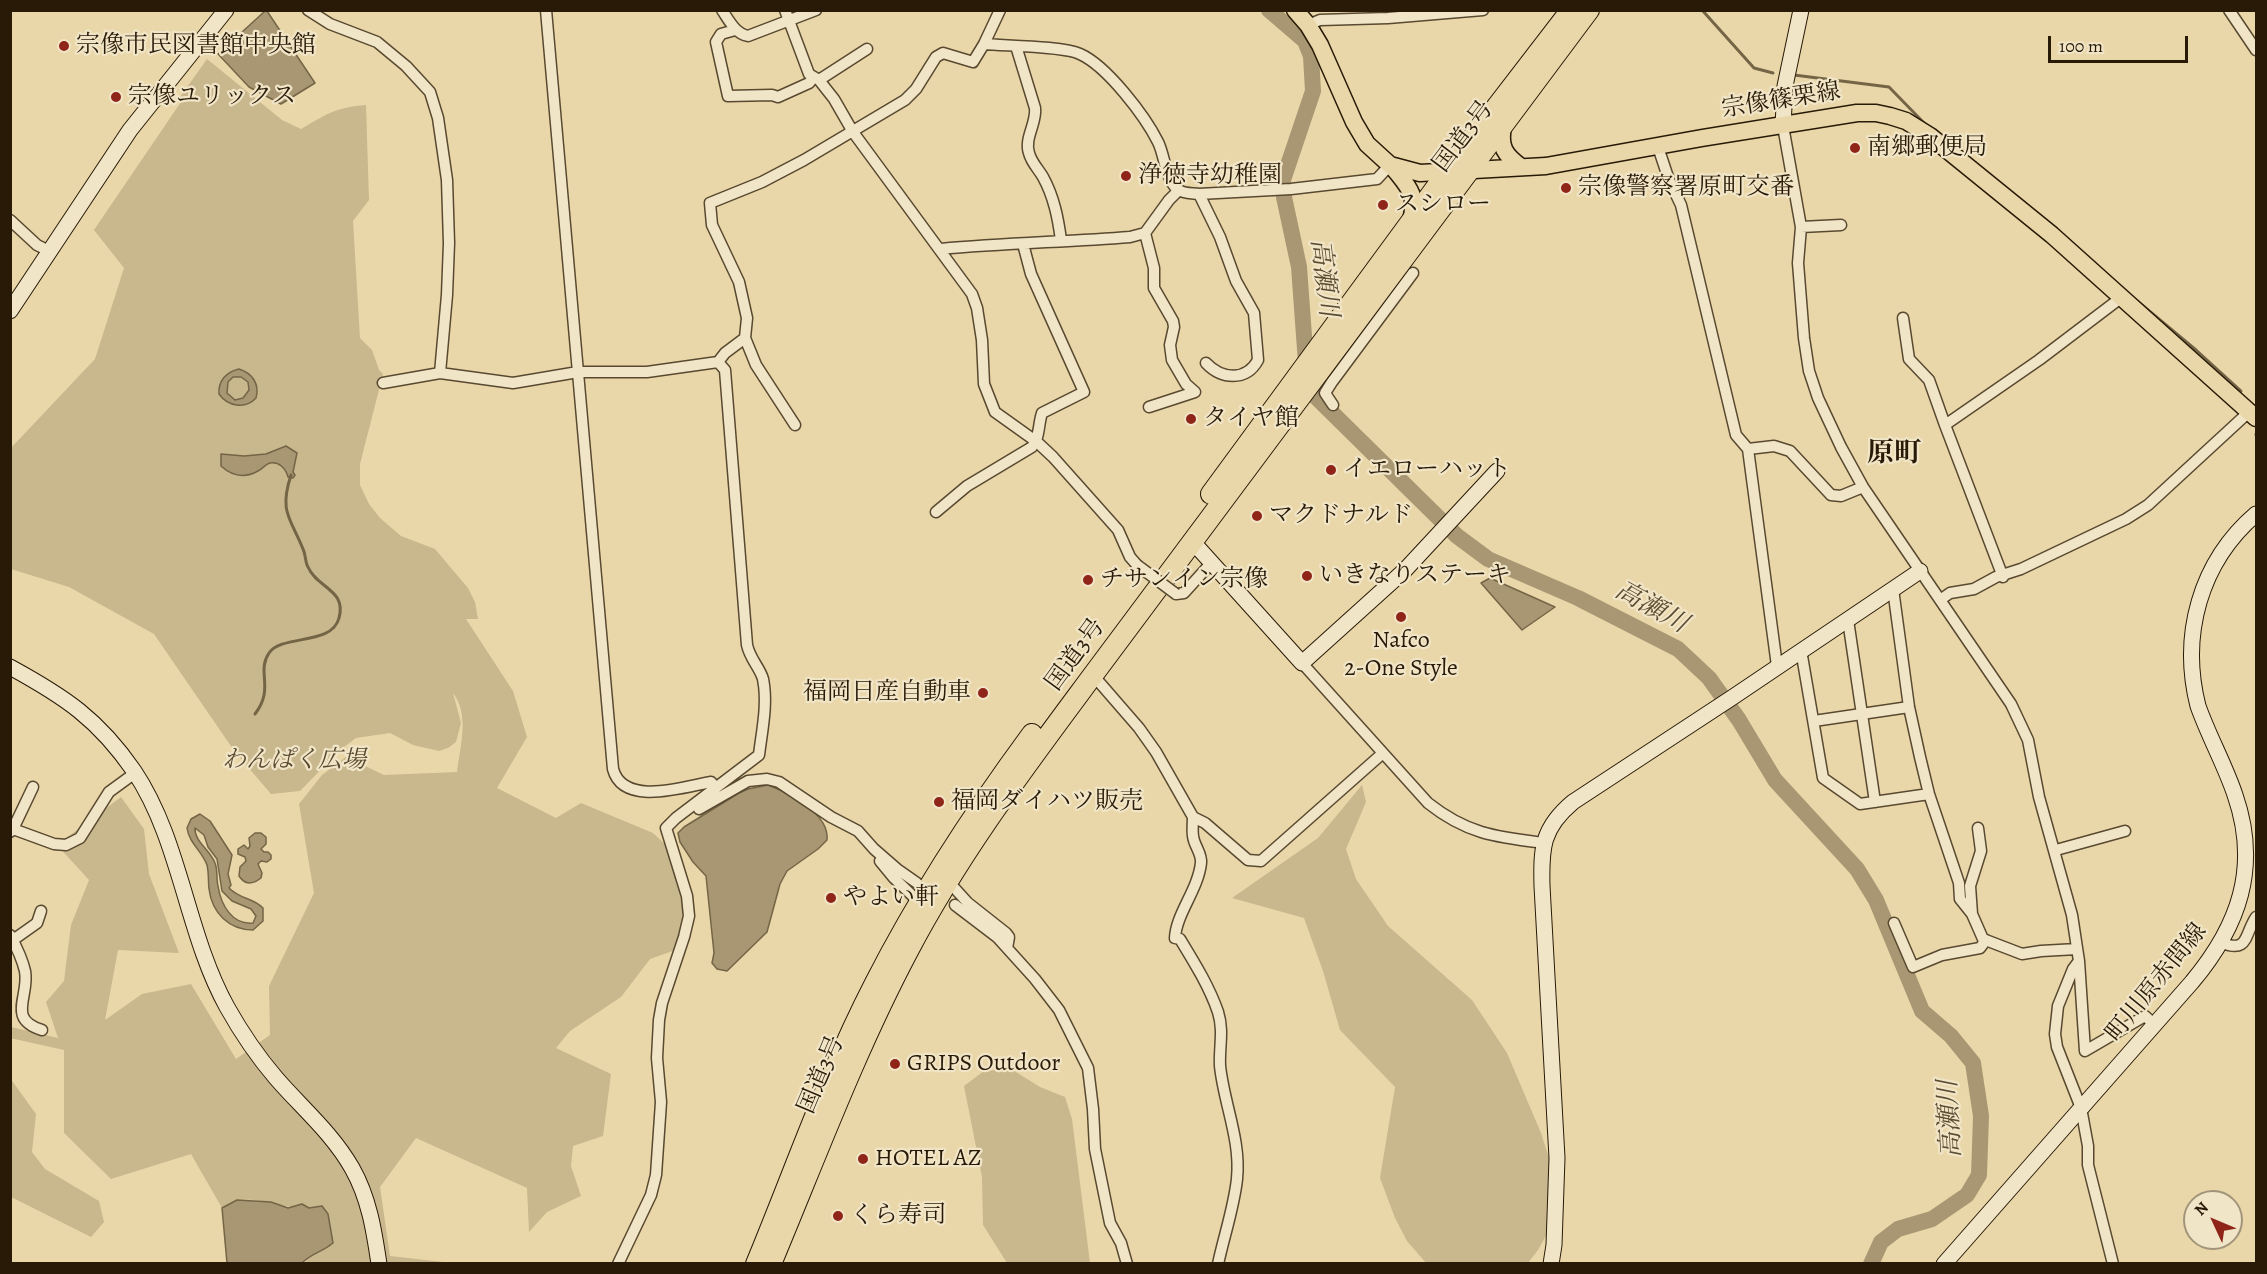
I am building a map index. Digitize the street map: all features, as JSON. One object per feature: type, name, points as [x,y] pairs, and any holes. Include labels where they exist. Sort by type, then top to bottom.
[{"type":"highway","name":"国道3号","points":[[1319,360],[1410,222],[1571,10]]},
{"type":"highway","name":"国道3号","points":[[771,1263],[862,1045],[903,960],[948,881],[1019,775],[1192,541],[1319,360],[1471,170],[1589,10]]},
{"type":"highway","name":"国道3号","points":[[756,1263],[816,1116],[873,986],[918,892],[949,852],[1001,776],[1300,386]]},
{"type":"main road","name":"宗像篠栗線","points":[[1295,10],[1320,45],[1367,144],[1390,165],[1420,173],[1546,166],[1857,113],[1876,113],[1906,121],[1930,136],[2044,228],[2253,415]]},
{"type":"main road","points":[[1503,127],[1501,139],[1505,154],[1521,167]]},
{"type":"main road","points":[[1390,165],[1409,187],[1415,199],[1410,222]]},
{"type":"street","points":[[10,311],[130,130],[226,10]]},
{"type":"street","points":[[308,10],[330,24],[377,42],[406,66],[430,92],[438,118],[447,180],[449,232],[447,295],[440,374]]},
{"type":"street","points":[[546,10],[615,777],[625,787],[650,792],[711,782],[716,788]]},
{"type":"street","points":[[722,10],[735,30],[740,34],[753,35],[787,15],[816,10]]},
{"type":"street","points":[[795,425],[756,365],[745,338],[747,318],[739,282],[712,225],[710,204],[762,182],[853,132],[905,100],[921,82],[936,57],[943,52],[973,62],[1000,10]]},
{"type":"street","points":[[1308,26],[1320,20],[1388,18],[1483,10]]},
{"type":"street","points":[[1801,10],[1785,86],[1783,126],[1801,227],[1798,263],[1804,338],[1809,371],[1818,398],[1863,488],[2011,704],[2028,740],[2039,797],[2056,850],[2072,915],[2079,961],[2085,1051],[2145,1016],[2155,1025]]},
{"type":"street","points":[[2229,10],[2256,50]]},
{"type":"street","points":[[787,15],[809,75],[816,79],[834,99],[853,132],[972,294],[977,308],[982,340],[984,384],[995,412],[1053,457],[1118,530],[1130,557],[1137,565],[1176,594],[1184,593],[1212,562]]},
{"type":"street","points":[[735,30],[722,34],[716,42],[728,96],[740,94],[778,97],[809,83],[867,49]]},
{"type":"street","points":[[984,44],[1079,53],[1094,62],[1125,94],[1146,122],[1159,144],[1172,182],[1179,190],[1199,194],[1291,189],[1377,179],[1390,165]]},
{"type":"street","points":[[1016,46],[1035,108],[1036,118],[1029,137],[1029,154],[1043,178],[1058,215],[1061,240]]},
{"type":"street","points":[[1658,147],[1669,180],[1681,205],[1736,435],[1748,449],[1777,666]]},
{"type":"street","points":[[941,249],[1130,237],[1145,233],[1179,190]]},
{"type":"street","points":[[1199,194],[1220,237],[1236,281],[1254,313],[1258,360],[1248,372],[1237,377],[1215,372],[1206,363]]},
{"type":"street","points":[[10,220],[37,245],[51,252]]},
{"type":"street","points":[[1801,227],[1841,225]]},
{"type":"street","points":[[1145,233],[1154,268],[1154,288],[1173,321],[1170,345],[1172,360],[1186,384],[1195,392],[1149,407]]},
{"type":"street","points":[[936,512],[967,486],[1032,447],[1036,442],[1042,413],[1084,392],[1030,274],[1023,244]]},
{"type":"street","points":[[1333,405],[1325,393],[1413,273]]},
{"type":"street","points":[[1945,425],[2039,360],[2122,297]]},
{"type":"street","points":[[1903,318],[1909,359],[1929,380],[2003,577]]},
{"type":"street","points":[[383,383],[440,374],[513,383],[578,372],[647,372],[718,362],[725,352],[745,338]]},
{"type":"street","points":[[618,1263],[651,1195],[656,1175],[661,1102],[657,1058],[659,1020],[689,915],[689,905],[666,828],[759,755],[765,706],[763,676],[749,656],[747,645],[725,370],[718,362]]},
{"type":"street","points":[[1940,600],[1950,593],[1974,589],[1996,577],[2003,577],[2126,519],[2148,505],[2253,415]]},
{"type":"street","points":[[1748,449],[1774,446],[1790,451],[1832,495],[1841,496],[1863,488]]},
{"type":"street","points":[[1302,663],[1405,570],[1497,471]]},
{"type":"street","name":"町川原赤間線","points":[[1944,1263],[2193,982],[2222,943],[2241,897],[2245,866],[2244,836],[2235,795],[2198,706],[2191,665],[2191,639],[2195,614],[2214,565],[2235,535],[2256,514]]},
{"type":"street","points":[[1192,541],[1428,802],[1471,830],[1498,837],[1544,843]]},
{"type":"street","points":[[1551,1263],[1554,1245],[1557,1158],[1542,886],[1544,843],[1554,821],[1573,802],[1733,698],[1920,571]]},
{"type":"street","points":[[1893,589],[1909,707],[1929,794],[1959,883],[1960,899],[1972,914],[1983,939],[2022,954],[2077,949]]},
{"type":"street","points":[[1848,620],[1875,802]]},
{"type":"street","points":[[1801,650],[1823,778],[1860,804],[1929,794]]},
{"type":"street","points":[[10,667],[80,710],[106,734],[135,773],[154,808],[167,841],[210,972],[226,1005],[240,1030],[274,1076],[325,1130],[351,1167],[363,1190],[373,1222],[379,1263]]},
{"type":"street","points":[[1093,675],[1139,728],[1156,752],[1193,817],[1193,836],[1201,854],[1194,890],[1175,927],[1175,938],[1180,939],[1201,975],[1218,1012],[1222,1031],[1220,1064],[1238,1161],[1234,1196],[1218,1263]]},
{"type":"street","points":[[1814,721],[1909,707]]},
{"type":"street","points":[[1193,817],[1205,823],[1248,860],[1261,861],[1383,753]]},
{"type":"street","points":[[33,787],[12,830],[54,844],[66,845],[80,838],[109,792],[135,773]]},
{"type":"street","points":[[676,818],[684,818],[748,782],[767,779],[779,782],[831,817],[858,831],[918,892]]},
{"type":"street","points":[[1972,914],[1970,886],[1981,851],[1978,828]]},
{"type":"street","points":[[2056,850],[2125,831]]},
{"type":"street","points":[[874,849],[882,864],[894,878],[918,892]]},
{"type":"street","points":[[948,881],[968,903],[1006,933],[1010,938],[1007,948]]},
{"type":"street","points":[[956,905],[997,937],[1059,1010],[1088,1068],[1094,1109],[1095,1149],[1110,1223],[1121,1243],[1127,1263]]},
{"type":"street","points":[[41,911],[37,923],[12,943],[25,969],[27,986],[21,1005],[21,1014],[26,1021],[42,1030]]},
{"type":"street","points":[[2222,943],[2239,947],[2244,942],[2256,917]]},
{"type":"street","points":[[1894,923],[1913,967],[1942,955],[1980,948],[1986,940]]},
{"type":"street","points":[[2079,961],[2073,969],[2058,1006],[2055,1034],[2057,1047],[2081,1108],[2088,1146],[2088,1164],[2113,1263]]},
{"type":"green space","name":"わんぱく広場","points":[[207,59],[282,120],[301,129],[339,110],[366,105],[369,200],[353,221],[360,338],[372,350],[379,370],[383,374],[360,464],[360,485],[369,504],[380,518],[401,536],[435,549],[468,588],[475,602],[478,619],[466,619],[513,691],[527,737],[497,788],[556,818],[581,803],[653,833],[666,845],[685,900],[678,949],[650,959],[621,997],[570,1031],[556,1048],[611,1074],[603,1136],[573,1146],[571,1166],[581,1196],[547,1212],[529,1232],[527,1188],[416,1138],[380,1187],[390,1256],[452,1263],[305,1263],[329,1226],[301,1204],[288,1206],[256,1200],[240,1200],[222,1208],[191,1154],[111,1179],[64,1133],[64,1050],[10,1038],[11,1027],[58,1038],[46,1002],[64,981],[71,925],[89,880],[57,845],[121,797],[144,829],[149,874],[179,953],[118,950],[105,1020],[142,994],[191,984],[236,1059],[270,1035],[269,986],[314,893],[299,804],[322,775],[346,757],[384,775],[457,772],[463,721],[453,693],[461,723],[456,742],[448,748],[439,751],[413,745],[390,733],[356,738],[340,750],[300,791],[271,794],[235,752],[154,634],[69,587],[11,569],[10,449],[95,359],[124,268],[94,230],[183,99],[180,97]]},
{"type":"green space","points":[[1362,785],[1366,802],[1346,849],[1356,879],[1388,926],[1472,1000],[1507,1053],[1541,1133],[1557,1183],[1559,1212],[1528,1263],[1426,1263],[1407,1241],[1395,1218],[1380,1178],[1395,1087],[1340,1030],[1323,971],[1304,918],[1232,898],[1318,838]]},
{"type":"green space","points":[[1011,1069],[1040,1087],[1065,1097],[1072,1119],[1090,1263],[1007,1263],[983,1225],[982,1177],[964,1086],[984,1071]]},
{"type":"green space","points":[[10,1078],[36,1114],[32,1152],[45,1169],[99,1201],[104,1222],[91,1237],[11,1197]]},
{"type":"shaded area","points":[[265,11],[315,83],[281,104],[249,87],[218,54]]},
{"type":"shaded area","points":[[239,369],[248,373],[254,380],[257,393],[252,402],[242,405],[232,404],[219,394],[221,381],[234,370]],"holes":[[[233,377],[241,377],[248,382],[249,390],[243,398],[235,400],[227,393],[228,382]]]},
{"type":"shaded area","points":[[286,446],[297,453],[293,478],[288,477],[282,466],[276,463],[268,464],[260,470],[243,476],[229,472],[221,466],[221,454],[244,456],[266,454]]},
{"type":"shaded area","points":[[1490,578],[1555,607],[1522,630],[1481,583]]},
{"type":"shaded area","points":[[768,785],[797,799],[815,813],[826,830],[827,840],[787,871],[780,884],[767,932],[727,971],[717,969],[712,963],[714,953],[706,876],[693,862],[680,842],[678,833],[739,793]]},
{"type":"shaded area","points":[[200,814],[210,821],[232,855],[228,874],[231,885],[229,888],[263,908],[263,921],[253,930],[236,927],[229,923],[214,906],[209,889],[207,865],[188,833],[187,828],[191,819]],"holes":[[[195,828],[204,835],[208,847],[217,859],[222,891],[232,901],[251,909],[256,916],[253,923],[239,921],[225,907],[217,883],[215,863],[197,837]]]},
{"type":"shaded area","points":[[255,833],[261,833],[266,837],[266,844],[261,849],[271,855],[271,859],[258,864],[262,873],[261,878],[249,883],[239,876],[240,867],[246,861],[245,857],[238,854],[238,849],[244,845],[248,849],[249,838]]},
{"type":"shaded area","points":[[237,1200],[271,1202],[288,1208],[302,1204],[309,1208],[322,1206],[328,1214],[333,1243],[302,1263],[227,1263],[222,1208]]},
{"type":"waterway","name":"高瀬川","points":[[1269,10],[1305,41],[1311,56],[1313,91],[1283,180],[1284,197],[1299,267],[1306,363],[1316,397],[1457,536],[1488,559],[1578,598],[1678,649],[1709,678],[1739,720],[1775,780],[1857,869],[1876,900],[1922,1011],[1951,1036],[1973,1063],[1981,1116],[1979,1175],[1967,1195],[1932,1219],[1898,1229],[1881,1242],[1871,1264]]},
{"type":"waterway","points":[[1702,10],[1754,68],[1773,73]]},
{"type":"waterway","points":[[1794,75],[1889,87],[1926,125]]},
{"type":"waterway","points":[[2136,300],[2241,391]]},
{"type":"waterway","points":[[255,714],[264,696],[264,667],[269,653],[284,643],[327,633],[335,627],[339,618],[339,601],[312,574],[290,521],[286,498],[291,475]]},
{"type":"place","name":"宗像市民図書館中央館","points":[[64,46]]},
{"type":"place","name":"宗像ユリックス","points":[[116,97]]},
{"type":"place","name":"南郷郵便局","points":[[1855,148]]},
{"type":"place","name":"浄徳寺幼稚園","points":[[1126,176]]},
{"type":"place","name":"宗像警察署原町交番","points":[[1566,188]]},
{"type":"place","name":"スシロー","points":[[1383,205]]},
{"type":"place","name":"タイヤ館","points":[[1191,419]]},
{"type":"place","name":"イエローハット","points":[[1331,470]]},
{"type":"place","name":"マクドナルド","points":[[1257,516]]},
{"type":"place","name":"いきなりステーキ","points":[[1307,576]]},
{"type":"place","name":"チサンイン宗像","points":[[1088,580]]},
{"type":"place","name":"Nafco 2-One Style","points":[[1401,617]]},
{"type":"place","name":"福岡日産自動車","points":[[983,693]]},
{"type":"place","name":"福岡ダイハツ販売","points":[[939,802]]},
{"type":"place","name":"やよい軒","points":[[831,898]]},
{"type":"place","name":"GRIPS Outdoor","points":[[895,1064]]},
{"type":"place","name":"HOTEL AZ","points":[[863,1159]]},
{"type":"place","name":"くら寿司","points":[[838,1216]]},
{"type":"district","name":"原町","points":[[1894,454]]}]
